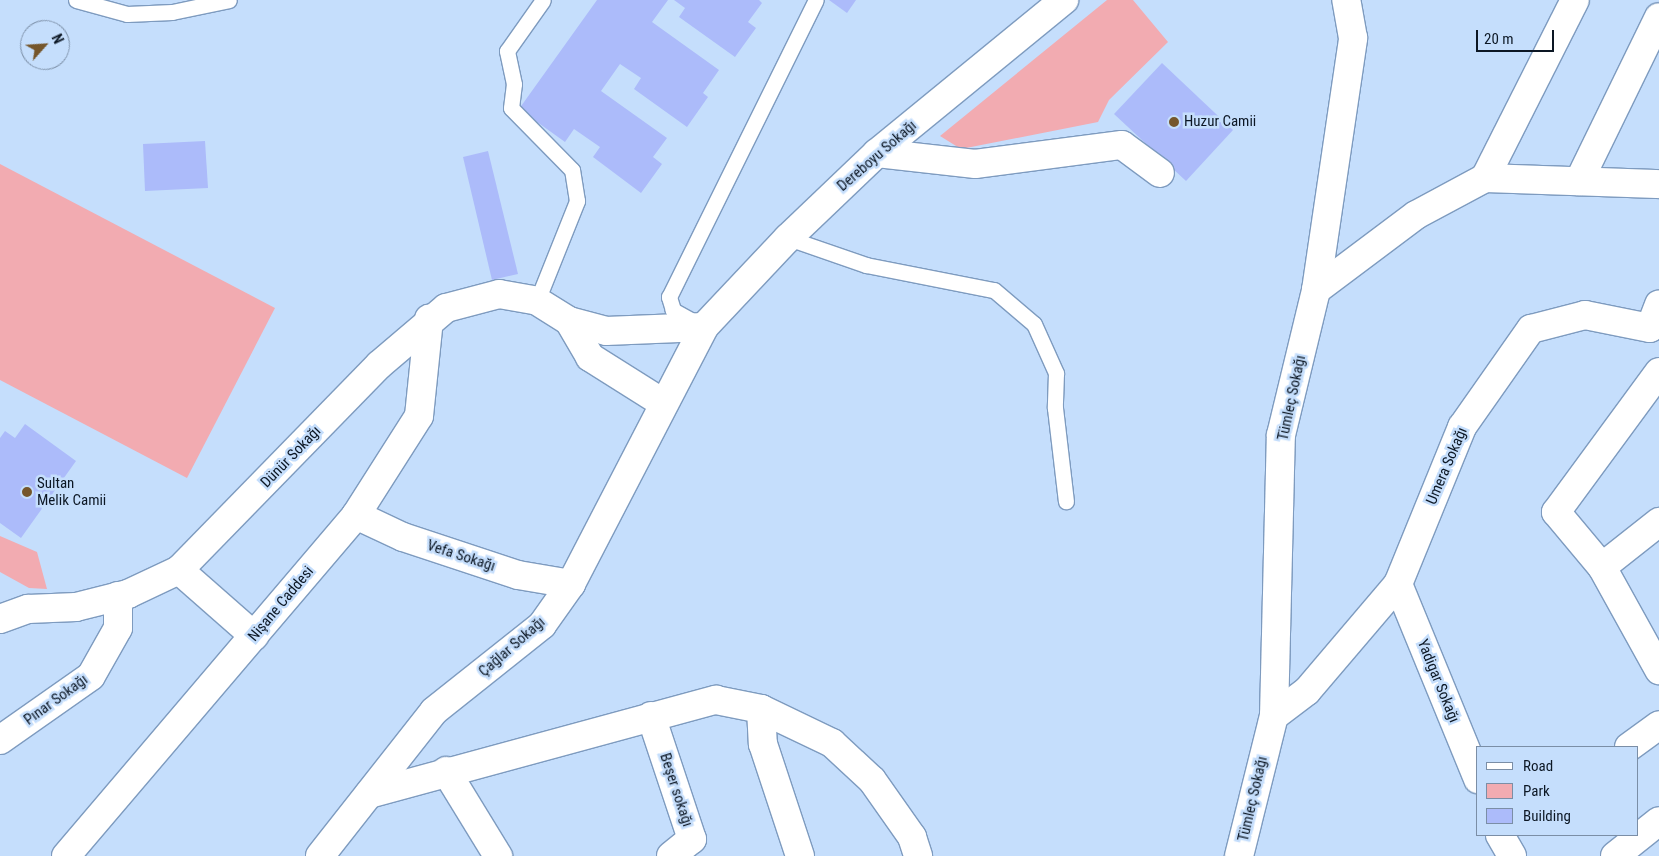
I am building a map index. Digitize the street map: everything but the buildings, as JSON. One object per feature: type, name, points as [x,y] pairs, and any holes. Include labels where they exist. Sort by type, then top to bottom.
[{"type":"street","name":"Dereboyu Sokağı","points":[[704,328],[788,238],[877,153],[1064,0]]},
{"type":"street","name":"Tümleç Sokağı","points":[[1239,856],[1274,716],[1281,435],[1316,290],[1353,38],[1346,0]]},
{"type":"street","points":[[1485,178],[1574,0]]},
{"type":"street","points":[[1579,181],[1659,17]]},
{"type":"street","points":[[877,153],[975,164],[1122,145],[1160,173]]},
{"type":"street","points":[[1316,290],[1416,214],[1485,178],[1659,184]]},
{"type":"street","name":"Dünür Sokağı","points":[[0,619],[28,609],[76,607],[118,596],[179,570],[379,364],[429,319],[446,308],[499,294],[537,301],[569,321],[606,331],[704,328]]},
{"type":"street","name":"Umera Sokağı","points":[[1274,716],[1307,691],[1398,584],[1462,427],[1531,329],[1585,315],[1656,324]]},
{"type":"street","name":"Nişane Caddesi","points":[[66,856],[356,515],[419,416],[429,319]]},
{"type":"street","name":"Dünür Sokağı","points":[[569,321],[590,357],[663,403]]},
{"type":"street","name":"Çağlar Sokağı","points":[[320,856],[434,711],[542,625],[571,584],[663,403],[704,328]]},
{"type":"street","points":[[1659,372],[1556,512],[1602,567],[1659,670]]},
{"type":"street","name":"Vefa Sokağı","points":[[356,515],[402,537],[518,575],[571,584]]},
{"type":"street","points":[[1602,567],[1659,522]]},
{"type":"street","points":[[179,570],[254,636]]},
{"type":"street","name":"Yadigar Sokağı","points":[[1398,584],[1476,774]]},
{"type":"street","name":"Pınar Sokağı","points":[[0,740],[91,676],[118,628],[118,596]]},
{"type":"street","points":[[369,794],[446,770],[716,700],[761,709],[832,743],[872,780],[912,837],[918,856]]},
{"type":"street","points":[[761,709],[765,753],[800,856]]},
{"type":"street","name":"Beşer sokağı","points":[[651,716],[692,838],[671,856]]},
{"type":"street","points":[[1630,746],[1659,725]]},
{"type":"street","points":[[446,770],[498,856]]},
{"type":"street","points":[[1616,856],[1659,821]]},
{"type":"lane","points":[[76,0],[128,14],[172,12],[229,0]]},
{"type":"lane","points":[[537,301],[577,201],[572,170],[511,108],[514,84],[507,51],[543,0]]},
{"type":"lane","points":[[704,328],[673,310],[669,297],[816,0]]},
{"type":"lane","points":[[788,238],[866,265],[994,290],[1034,324],[1056,372],[1055,408],[1066,501]]},
{"type":"green space","points":[[1107,0],[1133,0],[1168,42],[1109,100],[1098,122],[961,149],[940,136]]},
{"type":"green space","points":[[0,164],[275,308],[187,478],[0,380]]},
{"type":"green space","points":[[0,536],[37,552],[47,589],[29,588],[0,572]]},
{"type":"place","name":"Huzur Camii","points":[[1174,122]]},
{"type":"place","name":"Sultan Melik Camii","points":[[27,492]]}]
